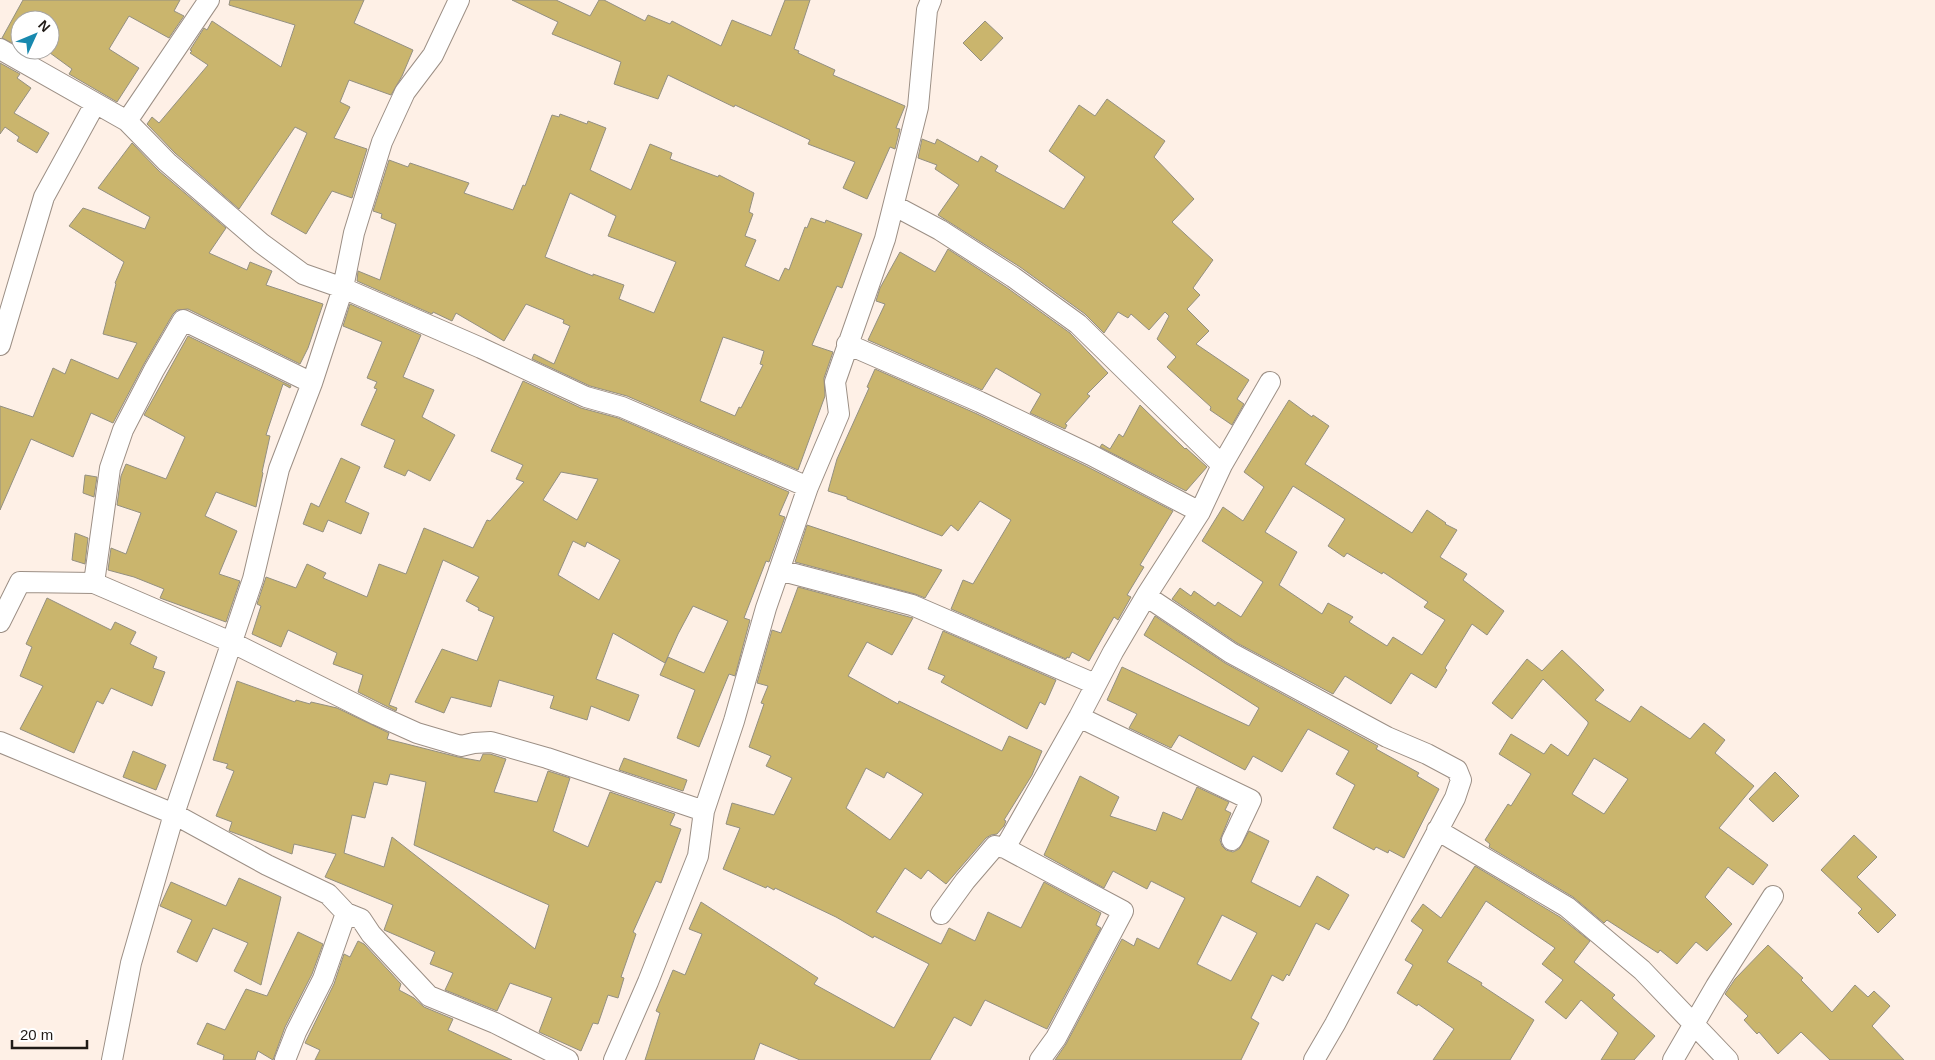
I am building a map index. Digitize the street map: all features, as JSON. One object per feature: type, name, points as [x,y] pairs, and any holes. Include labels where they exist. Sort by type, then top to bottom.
[{"type":"street","points":[[128,121],[208,0]]},
{"type":"street","points":[[112,1060],[131,963],[174,814],[253,579],[279,469],[312,383],[343,288],[354,233],[382,142],[405,92],[433,55],[459,0]]},
{"type":"street","points":[[614,1060],[648,982],[698,856],[704,811],[734,721],[766,608],[808,487],[840,414],[834,382],[895,206],[918,107],[927,10],[931,0]]},
{"type":"street","points":[[0,49],[128,121],[168,162],[261,243],[303,274],[343,288],[481,348],[586,397],[622,407],[808,487]]},
{"type":"street","points":[[0,345],[44,197],[95,104]]},
{"type":"street","points":[[895,206],[940,230],[1013,277],[1078,324],[1222,465]]},
{"type":"street","points":[[94,583],[110,468],[123,430],[154,370],[183,320],[312,383]]},
{"type":"street","points":[[847,344],[980,402],[1091,455],[1200,512]]},
{"type":"street","points":[[1005,848],[1079,717],[1095,684],[1146,596],[1200,512],[1222,465],[1270,382]]},
{"type":"street","points":[[779,570],[912,605],[1095,684]]},
{"type":"street","points":[[0,622],[20,582],[94,583],[231,642],[344,699],[417,733],[461,746],[491,742],[548,758],[704,811]]},
{"type":"street","points":[[1146,596],[1231,653],[1387,737],[1427,754],[1457,770],[1461,780],[1455,798],[1314,1060]]},
{"type":"street","points":[[1079,717],[1251,800],[1232,840]]},
{"type":"street","points":[[0,742],[174,814],[267,865],[328,894],[346,913],[361,920],[371,934],[429,996],[495,1023],[568,1060]]},
{"type":"street","points":[[1437,830],[1567,907],[1642,970],[1728,1060]]},
{"type":"street","points":[[941,914],[994,846],[1005,848],[1123,911],[1056,1038],[1040,1060]]},
{"type":"street","points":[[1674,1060],[1693,1025],[1773,896]]},
{"type":"street","points":[[285,1060],[296,1032],[323,979],[346,913]]},
{"type":"building","points":[[23,0],[180,0],[174,11],[184,16],[169,38],[129,16],[109,49],[139,68],[117,102],[69,74],[72,69],[60,60],[60,10],[17,10]]},
{"type":"building","points":[[230,0],[364,0],[354,23],[413,50],[402,76],[391,95],[349,80],[340,102],[350,107],[334,138],[367,149],[352,198],[332,191],[306,234],[271,214],[307,133],[295,127],[239,209],[175,153],[147,124],[152,117],[159,123],[208,65],[190,53],[192,51],[190,50],[204,28],[207,30],[212,21],[281,67],[295,25],[229,5]]},
{"type":"building","points":[[512,0],[556,0],[590,16],[599,0],[604,0],[645,21],[648,15],[670,24],[672,21],[721,46],[732,20],[771,36],[785,0],[810,0],[794,49],[799,51],[798,53],[835,70],[833,75],[905,106],[896,128],[900,129],[895,149],[890,147],[867,199],[843,188],[855,162],[808,144],[810,140],[735,105],[734,107],[668,75],[658,99],[614,84],[621,62],[552,34],[558,22]]},
{"type":"building","points":[[985,21],[1003,38],[981,61],[963,43]]},
{"type":"building","points":[[10,24],[10,42],[2,38]]},
{"type":"building","points":[[0,63],[20,74],[17,78],[31,88],[14,113],[49,133],[37,153],[17,141],[19,137],[5,127],[0,134]]},
{"type":"building","points":[[1107,99],[1165,141],[1154,157],[1194,199],[1172,222],[1213,260],[1193,288],[1200,295],[1187,309],[1209,331],[1196,344],[1249,380],[1237,399],[1244,404],[1232,425],[1210,410],[1211,407],[1167,367],[1176,357],[1157,339],[1169,316],[1165,312],[1149,330],[1131,314],[1128,318],[1118,312],[1104,333],[1085,314],[1020,267],[938,215],[959,185],[935,169],[937,165],[918,158],[922,139],[935,144],[937,139],[978,162],[981,156],[998,166],[995,171],[1064,209],[1085,177],[1049,151],[1079,105],[1095,116]]},
{"type":"building","points":[[560,114],[587,124],[588,121],[606,128],[590,170],[631,190],[650,144],[672,153],[670,159],[718,177],[719,175],[754,193],[749,212],[753,214],[745,236],[756,240],[745,266],[779,281],[785,268],[789,270],[805,227],[807,228],[811,218],[825,223],[826,220],[862,234],[842,288],[837,286],[812,345],[833,352],[824,378],[825,396],[798,470],[627,396],[590,386],[532,359],[534,354],[554,364],[570,326],[563,323],[564,320],[526,304],[504,341],[456,313],[452,321],[357,281],[358,271],[380,280],[396,224],[381,218],[382,214],[373,211],[389,160],[408,167],[410,163],[469,183],[464,193],[513,210],[523,185],[525,186],[552,115],[559,117]],"holes":[[[570,193],[616,216],[608,236],[676,262],[654,313],[619,299],[624,285],[593,274],[593,276],[545,257]],[[723,337],[764,351],[760,364],[763,365],[735,416],[700,401]]]},
{"type":"building","points":[[132,143],[159,171],[226,228],[209,253],[247,270],[250,262],[272,271],[266,285],[323,304],[308,348],[300,364],[188,309],[177,310],[144,364],[113,423],[91,413],[73,457],[31,439],[0,510],[0,406],[33,417],[53,368],[65,374],[71,359],[118,379],[137,343],[103,334],[115,283],[124,262],[69,226],[83,208],[145,229],[150,217],[98,188]]},
{"type":"building","points":[[948,249],[1006,287],[1070,333],[1108,373],[1087,394],[1090,396],[1065,424],[1067,425],[1065,429],[1030,413],[1041,394],[996,368],[982,390],[868,340],[885,304],[876,301],[880,288],[900,252],[935,272]]},
{"type":"building","points":[[350,304],[421,335],[403,377],[434,390],[422,417],[455,435],[430,481],[408,470],[405,476],[384,467],[395,440],[361,425],[377,389],[374,388],[377,382],[367,378],[382,342],[343,326]]},
{"type":"building","points":[[188,336],[291,386],[290,388],[283,384],[266,435],[270,436],[256,507],[216,492],[205,516],[237,531],[219,574],[240,581],[226,622],[160,598],[164,589],[134,577],[108,570],[111,548],[126,554],[141,513],[117,505],[121,476],[126,464],[166,479],[185,437],[144,415]]},
{"type":"building","points":[[875,369],[975,413],[1086,466],[1173,511],[1140,565],[1144,567],[1127,595],[1131,597],[1118,620],[1114,617],[1089,661],[1072,652],[1069,658],[1067,657],[1066,659],[951,609],[963,580],[973,584],[1011,520],[980,501],[958,531],[951,525],[942,536],[828,491],[837,459],[869,388],[867,387]]},
{"type":"building","points":[[523,381],[581,408],[618,418],[789,492],[779,515],[785,517],[769,562],[766,561],[744,618],[750,620],[735,676],[729,674],[699,747],[677,738],[695,690],[660,675],[668,657],[704,673],[728,621],[693,606],[665,663],[613,633],[596,679],[639,695],[629,721],[591,706],[587,720],[550,708],[554,696],[499,680],[491,707],[451,697],[444,713],[415,702],[442,649],[477,661],[494,617],[478,610],[479,608],[466,601],[479,577],[443,560],[389,705],[397,708],[396,711],[358,692],[363,675],[333,664],[337,653],[288,630],[281,647],[252,634],[261,606],[257,604],[266,577],[296,588],[307,564],[326,573],[323,578],[367,597],[379,564],[406,574],[424,528],[473,548],[487,520],[490,521],[524,482],[516,479],[523,465],[491,451]],"holes":[[[561,472],[598,479],[577,520],[543,500]],[[573,541],[585,547],[587,542],[620,560],[599,600],[558,575]]]},
{"type":"building","points":[[1289,400],[1312,417],[1313,415],[1329,426],[1305,464],[1412,533],[1427,510],[1445,524],[1457,530],[1440,557],[1467,574],[1463,580],[1504,611],[1487,635],[1472,624],[1445,668],[1447,670],[1436,688],[1411,673],[1391,704],[1345,676],[1333,694],[1237,643],[1172,599],[1180,588],[1191,596],[1194,591],[1215,606],[1218,602],[1241,617],[1263,582],[1202,541],[1223,507],[1243,521],[1264,487],[1244,472]],"holes":[[[1293,486],[1345,519],[1328,546],[1344,557],[1347,553],[1382,574],[1383,572],[1428,602],[1424,607],[1445,620],[1422,655],[1393,637],[1387,646],[1349,622],[1353,617],[1328,603],[1322,614],[1279,585],[1297,552],[1265,532]]]},
{"type":"building","points":[[1140,405],[1185,449],[1207,467],[1186,491],[1100,447],[1102,444],[1110,449],[1119,434],[1123,437]]},
{"type":"building","points":[[341,458],[360,467],[345,502],[369,513],[361,534],[328,520],[323,532],[303,524],[311,503],[319,507]]},
{"type":"building","points":[[85,475],[97,477],[94,497],[83,493]]},
{"type":"building","points":[[807,525],[942,570],[925,598],[795,562]]},
{"type":"building","points":[[75,533],[88,538],[85,564],[72,560]]},
{"type":"building","points":[[798,587],[913,618],[892,655],[867,642],[848,676],[898,704],[899,701],[1002,751],[1009,736],[1042,751],[1032,775],[1004,820],[1006,821],[1004,826],[997,834],[986,838],[946,884],[928,870],[921,879],[905,868],[876,912],[941,944],[949,928],[975,941],[988,912],[1021,928],[1044,882],[1101,913],[1096,925],[1101,928],[1047,1029],[985,1000],[971,1026],[954,1017],[930,1060],[800,1060],[760,1043],[754,1060],[645,1060],[660,1013],[656,1011],[673,970],[685,975],[702,934],[689,929],[701,902],[818,978],[814,984],[894,1028],[929,964],[775,888],[774,890],[767,886],[766,888],[723,869],[740,828],[726,824],[732,803],[774,815],[792,778],[766,766],[771,756],[749,747],[764,704],[761,703],[768,686],[757,683],[772,630],[781,633]],"holes":[[[866,768],[884,778],[887,772],[923,794],[890,840],[846,808]]]},
{"type":"building","points":[[47,598],[111,630],[115,622],[136,632],[130,644],[157,657],[153,668],[165,672],[152,706],[111,688],[103,704],[97,701],[74,753],[20,729],[43,686],[20,676],[32,647],[26,644]]},
{"type":"building","points":[[1155,616],[1225,663],[1378,746],[1376,749],[1419,773],[1417,776],[1439,789],[1404,858],[1389,850],[1388,853],[1376,847],[1374,850],[1333,828],[1355,785],[1336,774],[1349,751],[1308,729],[1282,772],[1253,756],[1245,770],[1179,735],[1171,748],[1129,728],[1137,714],[1107,700],[1122,667],[1249,726],[1259,708],[1144,635]]},
{"type":"building","points":[[943,631],[1056,680],[1045,705],[1040,702],[1027,729],[941,682],[945,676],[928,669]]},
{"type":"building","points":[[1562,650],[1604,690],[1595,700],[1630,722],[1641,706],[1690,739],[1704,723],[1725,740],[1715,753],[1754,786],[1719,828],[1768,865],[1753,885],[1728,867],[1705,897],[1732,924],[1707,951],[1696,942],[1677,964],[1660,950],[1658,953],[1607,920],[1604,923],[1573,897],[1489,847],[1490,844],[1485,840],[1508,804],[1511,806],[1531,774],[1499,754],[1511,734],[1544,754],[1551,744],[1568,756],[1588,724],[1543,679],[1512,719],[1492,703],[1527,659],[1542,671]],"holes":[[[1594,758],[1628,779],[1604,814],[1572,794]]]},
{"type":"building","points":[[237,681],[295,702],[296,700],[310,704],[311,702],[337,708],[389,733],[387,739],[480,761],[483,754],[506,759],[494,792],[537,802],[548,771],[570,778],[553,831],[588,847],[610,792],[675,814],[670,825],[681,829],[661,883],[656,881],[633,932],[636,934],[621,977],[624,978],[618,998],[608,995],[598,1024],[593,1023],[581,1051],[539,1032],[552,998],[510,983],[497,1011],[445,990],[453,973],[430,964],[435,952],[384,930],[393,905],[325,877],[336,854],[294,844],[292,854],[229,831],[232,822],[216,816],[234,771],[226,768],[228,764],[213,760]],"holes":[[[390,774],[426,782],[414,845],[549,905],[535,949],[392,837],[384,867],[344,853],[352,815],[365,818],[374,782],[387,785]]]},
{"type":"building","points":[[133,751],[166,765],[156,790],[123,777]]},
{"type":"building","points":[[624,758],[687,780],[683,791],[619,770]]},
{"type":"building","points":[[1775,772],[1799,796],[1773,822],[1749,799]]},
{"type":"building","points":[[1080,776],[1119,797],[1110,816],[1156,831],[1163,812],[1182,820],[1197,787],[1229,802],[1225,810],[1231,813],[1220,840],[1226,850],[1233,852],[1239,849],[1249,831],[1269,841],[1251,882],[1300,907],[1317,876],[1349,895],[1329,930],[1316,923],[1289,976],[1287,974],[1283,981],[1272,975],[1251,1018],[1259,1023],[1241,1060],[1055,1060],[1066,1044],[1122,939],[1134,946],[1137,938],[1159,949],[1185,898],[1151,881],[1147,889],[1113,871],[1104,888],[1044,855]],"holes":[[[1222,915],[1257,933],[1231,981],[1197,964]]]},
{"type":"building","points":[[1854,835],[1877,857],[1857,877],[1896,915],[1878,933],[1858,913],[1862,909],[1821,870]]},
{"type":"building","points":[[1475,866],[1560,917],[1590,941],[1574,962],[1615,995],[1612,998],[1655,1036],[1634,1060],[1601,1060],[1618,1033],[1581,1000],[1566,1019],[1545,1002],[1563,980],[1542,964],[1555,948],[1486,901],[1447,962],[1482,983],[1481,985],[1534,1020],[1510,1060],[1433,1060],[1454,1029],[1418,1004],[1417,1006],[1397,993],[1413,965],[1405,960],[1423,930],[1411,921],[1423,904],[1441,918]]},
{"type":"building","points":[[239,878],[281,897],[261,985],[234,971],[248,943],[213,928],[197,962],[177,952],[192,920],[160,906],[171,882],[226,906]]},
{"type":"building","points":[[298,932],[323,944],[312,974],[285,1027],[273,1060],[258,1051],[255,1060],[223,1060],[224,1055],[197,1044],[207,1023],[225,1030],[246,989],[267,996]]},
{"type":"building","points":[[358,941],[364,944],[401,984],[399,990],[414,998],[424,1007],[453,1019],[448,1030],[512,1060],[315,1060],[320,1050],[305,1043],[334,984],[344,954],[350,957]]},
{"type":"building","points":[[1768,945],[1803,978],[1801,980],[1832,1012],[1855,985],[1868,997],[1874,991],[1890,1006],[1872,1026],[1904,1060],[1830,1060],[1801,1032],[1778,1054],[1759,1032],[1757,1034],[1744,1020],[1748,1016],[1725,994],[1735,979]]}]
